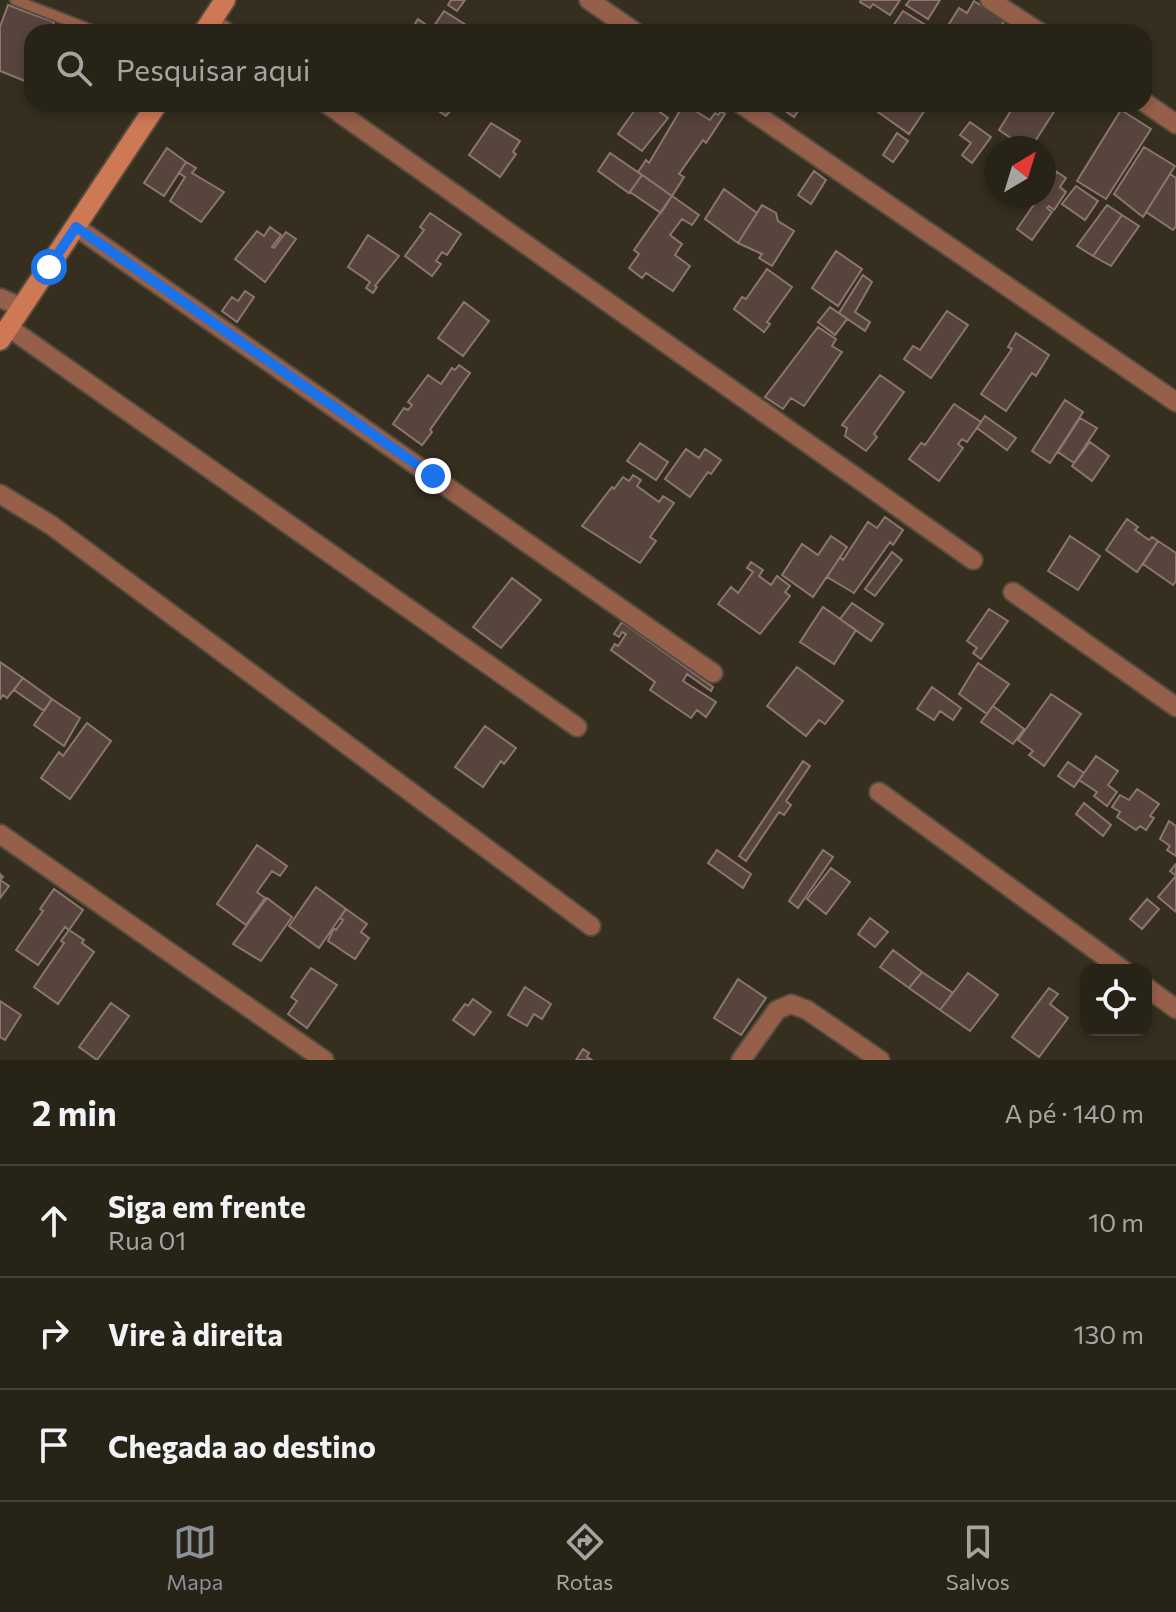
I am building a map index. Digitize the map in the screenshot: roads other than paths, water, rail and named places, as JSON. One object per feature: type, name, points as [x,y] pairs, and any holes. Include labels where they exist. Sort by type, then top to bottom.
[{"type":"street","points":[[216,24],[225,0]]},
{"type":"street","points":[[589,0],[624,24]]},
{"type":"street","points":[[990,0],[1027,24]]},
{"type":"street","points":[[1152,108],[1176,124]]},
{"type":"street","points":[[152,112],[4,334],[577,727]]},
{"type":"street","points":[[338,112],[973,560]]},
{"type":"street","points":[[753,112],[1176,402]]},
{"type":"street","points":[[76,227],[713,673]]},
{"type":"street","points":[[0,298],[22,307]]},
{"type":"street","points":[[0,494],[64,534],[591,926]]},
{"type":"street","points":[[1013,592],[1176,707]]},
{"type":"street","points":[[879,792],[1115,964]]},
{"type":"street","points":[[0,834],[324,1060]]},
{"type":"street","points":[[1152,991],[1176,1009]]},
{"type":"street","points":[[741,1060],[777,1010],[791,1004],[807,1010],[880,1060]]},
{"type":"lane","points":[[15,0],[76,24]]}]
